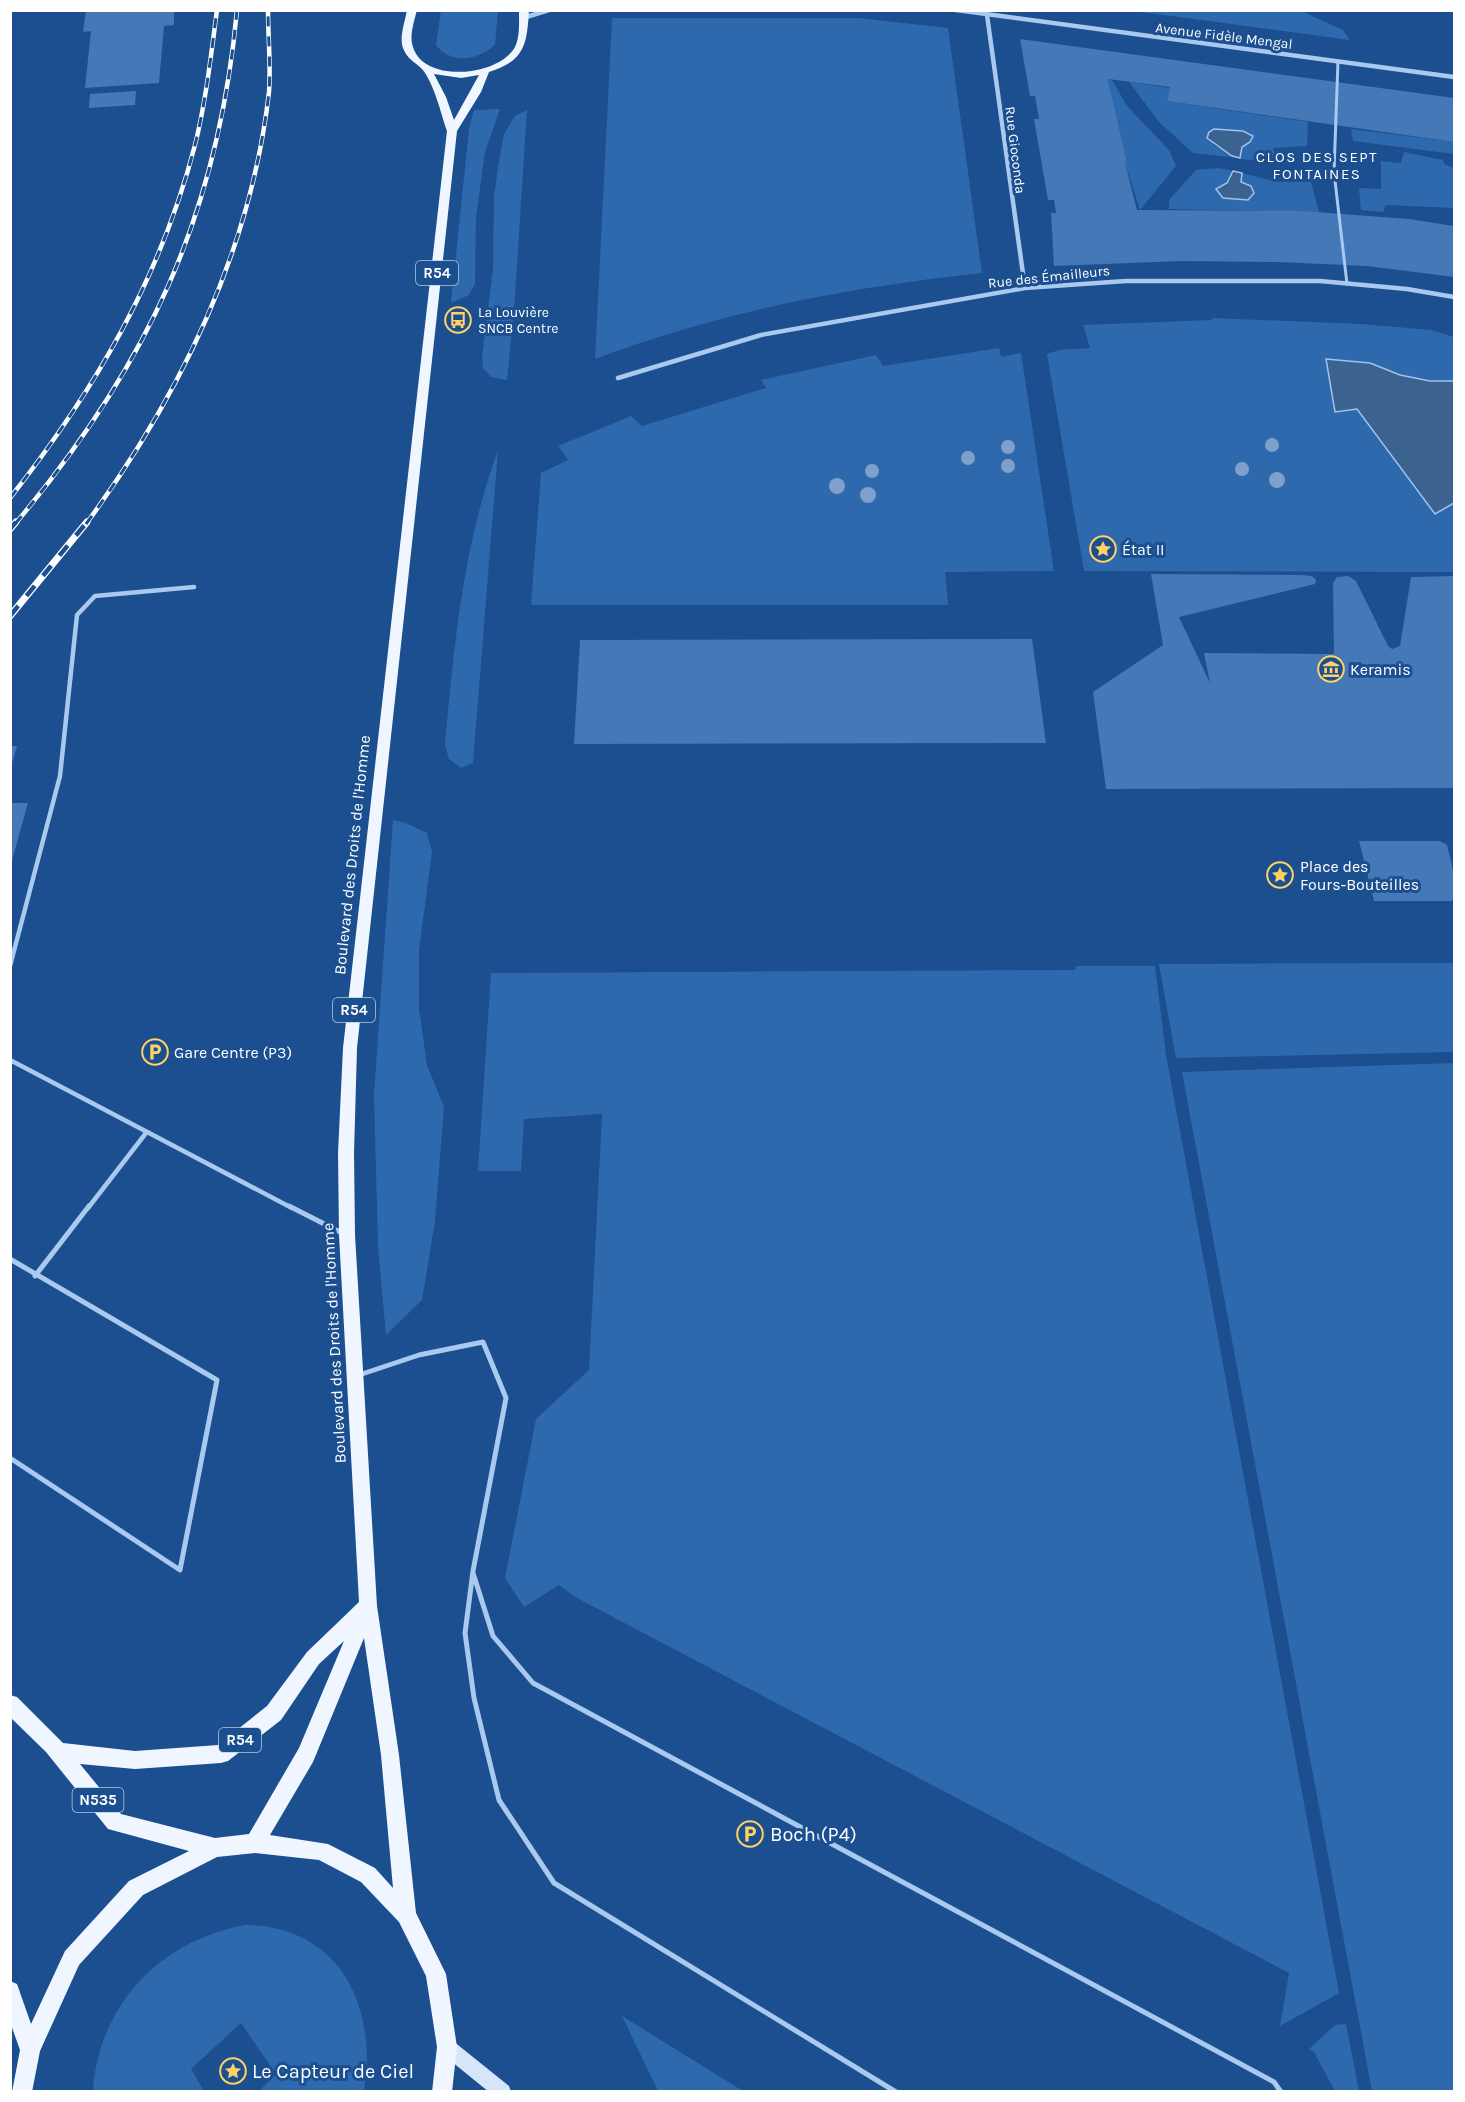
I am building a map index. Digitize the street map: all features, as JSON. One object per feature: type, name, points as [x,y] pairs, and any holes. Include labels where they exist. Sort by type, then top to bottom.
[{"type":"main road","name":"R54","points":[[412,10],[407,45],[416,63],[427,69],[441,97],[452,131]]},
{"type":"main road","name":"R54","points":[[485,73],[500,66],[520,47],[523,14]]},
{"type":"main road","points":[[427,69],[461,74],[485,73]]},
{"type":"main road","name":"Boulevard des Droits de l'Homme","points":[[255,1844],[306,1755],[368,1606],[347,1235],[346,1153],[350,1048],[452,131],[485,73]]},
{"type":"main road","name":"R54","points":[[59,1752],[135,1760],[221,1754],[274,1713],[313,1658],[368,1606]]},
{"type":"main road","name":"R54","points":[[368,1606],[390,1755],[406,1915]]},
{"type":"main road","name":"N535","points":[[10,1704],[59,1752],[115,1822],[215,1848]]},
{"type":"main road","points":[[22,2091],[30,2050],[72,1958],[136,1888],[215,1848],[255,1844],[321,1851],[368,1875],[406,1915],[435,1974],[447,2048],[442,2091]]},
{"type":"main road","points":[[10,1991],[30,2050]]},
{"type":"main road","points":[[447,2048],[503,2091]]},
{"type":"street","points":[[523,14],[549,10]]},
{"type":"street","name":"Avenue Fidèle Mengal","points":[[956,10],[1455,77]]},
{"type":"street","name":"Rue Gioconda","points":[[987,15],[1025,288]]},
{"type":"street","name":"Rue des Émailleurs","points":[[618,378],[761,335],[1025,288],[1126,281],[1320,281],[1407,289],[1455,297]]},
{"type":"lane","points":[[1338,61],[1334,134],[1336,209],[1347,284]]},
{"type":"lane","points":[[10,966],[60,776],[77,615],[95,596],[194,587]]},
{"type":"lane","points":[[10,1060],[146,1133],[347,1235]]},
{"type":"lane","points":[[35,1275],[146,1133]]},
{"type":"lane","points":[[10,1259],[217,1380],[180,1570],[10,1458]]},
{"type":"lane","points":[[354,1377],[419,1355],[483,1342],[506,1398],[472,1571],[465,1633],[474,1698],[499,1800],[554,1883],[896,2091]]},
{"type":"lane","points":[[472,1571],[493,1635],[533,1683],[1274,2082],[1281,2091]]},
{"type":"shaded area","points":[[441,11],[498,11],[495,45],[473,57],[449,56],[436,45]]},
{"type":"shaded area","points":[[1134,11],[1301,11],[1343,30],[1350,40]]},
{"type":"shaded area","points":[[612,18],[858,18],[948,28],[982,273],[883,286],[786,304],[689,328],[595,359]]},
{"type":"shaded area","points":[[1108,79],[1112,80],[1127,106],[1169,150],[1176,166],[1140,210],[1125,163],[1127,163]]},
{"type":"shaded area","points":[[1129,82],[1170,88],[1167,101],[1308,122],[1307,146],[1273,148],[1277,162],[1240,159],[1242,147],[1250,142],[1212,144],[1229,152],[1231,157],[1193,153],[1159,122]]},
{"type":"shaded area","points":[[500,109],[485,152],[476,218],[475,284],[469,295],[451,303],[469,129],[474,110]]},
{"type":"shaded area","points":[[527,110],[514,311],[507,380],[491,377],[483,368],[482,357],[493,269],[494,197],[504,134],[515,116]]},
{"type":"shaded area","points":[[1214,129],[1243,131],[1253,136],[1250,142],[1242,147],[1240,158],[1232,156],[1207,138],[1209,132]]},
{"type":"shaded area","points":[[1351,129],[1454,142],[1454,154],[1353,141]]},
{"type":"shaded area","points":[[1404,152],[1443,160],[1444,164],[1454,168],[1454,208],[1385,205],[1384,212],[1361,210],[1359,188],[1381,189],[1381,161],[1401,163]]},
{"type":"shaded area","points":[[1219,168],[1233,171],[1227,184],[1241,182],[1242,173],[1278,182],[1311,182],[1319,212],[1169,209],[1169,200],[1196,170]]},
{"type":"shaded area","points":[[1233,171],[1242,173],[1241,182],[1251,186],[1254,193],[1248,200],[1223,198],[1216,189],[1227,183]]},
{"type":"shaded area","points":[[1212,318],[1361,324],[1431,330],[1454,337],[1454,572],[1084,571],[1047,354],[1059,350],[1090,348],[1083,325],[1212,320]]},
{"type":"shaded area","points":[[999,348],[1001,357],[1021,353],[1054,571],[945,572],[948,605],[531,605],[541,473],[568,460],[558,446],[631,416],[642,426],[766,388],[761,380],[876,355],[883,366]]},
{"type":"shaded area","points":[[1326,359],[1370,363],[1400,375],[1430,381],[1454,381],[1454,503],[1435,514],[1357,409],[1335,412]]},
{"type":"shaded area","points":[[498,450],[473,763],[461,768],[449,759],[445,745],[456,633],[476,523]]},
{"type":"shaded area","points":[[393,820],[406,823],[427,833],[432,852],[419,950],[419,1009],[427,1065],[444,1107],[435,1221],[422,1300],[386,1335],[378,1247],[374,1094]]},
{"type":"shaded area","points":[[1454,963],[1454,1052],[1176,1058],[1159,964]]},
{"type":"shaded area","points":[[1076,966],[1155,966],[1166,1055],[1339,1993],[1280,2026],[1289,1973],[577,1598],[559,1585],[524,1607],[505,1578],[536,1419],[589,1370],[602,1114],[524,1119],[521,1171],[478,1171],[491,973],[1075,970]]},
{"type":"shaded area","points":[[1454,1063],[1454,2091],[1372,2091],[1182,1072]]},
{"type":"shaded area","points":[[246,1925],[279,1929],[306,1940],[328,1956],[346,1977],[358,2002],[365,2029],[367,2060],[364,2091],[259,2091],[276,2074],[241,2023],[191,2069],[204,2091],[93,2091],[98,2060],[107,2031],[121,2004],[140,1981],[162,1961],[187,1945],[216,1933]]},
{"type":"shaded area","points":[[622,2016],[743,2091],[658,2091]]},
{"type":"shaded area","points":[[1346,2024],[1359,2091],[1335,2091],[1314,2052],[1309,2049],[1335,2025]]},
{"type":"building","points":[[86,10],[174,10],[174,25],[164,26],[159,83],[85,88],[91,31],[83,32]]},
{"type":"building","points":[[1020,39],[1454,98],[1454,142],[1167,101],[1170,87],[1108,79],[1137,210],[1302,211],[1409,219],[1454,226],[1454,277],[1367,266],[1278,262],[1183,261],[1054,266],[1051,213],[1056,213],[1054,200],[1048,200],[1034,119],[1039,119],[1035,96],[1030,96]]},
{"type":"building","points":[[136,91],[135,105],[89,108],[90,94]]},
{"type":"building","name":"Keramis","points":[[1151,574],[1300,575],[1312,576],[1316,580],[1315,584],[1179,617],[1210,683],[1204,653],[1334,654],[1333,583],[1337,577],[1348,576],[1356,581],[1388,646],[1392,649],[1400,646],[1411,577],[1454,576],[1454,788],[1106,789],[1093,692],[1163,645]]},
{"type":"building","points":[[1032,639],[1046,743],[574,744],[580,640]]},
{"type":"building","points":[[10,746],[17,746],[11,767],[10,767]]},
{"type":"building","points":[[10,803],[28,803],[11,864],[10,864]]},
{"type":"building","points":[[1359,841],[1440,841],[1447,845],[1454,874],[1454,898],[1452,901],[1374,901]]},
{"type":"railway","points":[[10,498],[70,416],[97,374],[121,331],[163,242],[199,128],[217,10]]},
{"type":"railway","points":[[15,524],[62,465],[103,406],[138,347],[168,285],[193,222],[213,155],[227,85],[237,10]]},
{"type":"railway","points":[[86,524],[120,475],[180,373],[206,320],[228,265],[246,208],[260,151],[269,92],[268,10]]},
{"type":"railway","points":[[10,529],[16,522]]},
{"type":"railway","points":[[10,616],[87,522]]},
{"type":"place","name":"La Louvière SNCB Centre","points":[[458,320]]},
{"type":"place","name":"État II","points":[[1103,549]]},
{"type":"place","name":"Keramis","points":[[1331,669]]},
{"type":"place","name":"Place des Fours-Bouteilles","points":[[1280,875]]},
{"type":"place","name":"Gare Centre (P3)","points":[[155,1052]]},
{"type":"place","name":"Boch (P4)","points":[[750,1834]]},
{"type":"place","name":"Le Capteur de Ciel","points":[[233,2071]]},
{"type":"district","name":"CLOS DES SEPT FONTAINES","points":[[1317,166]]}]
